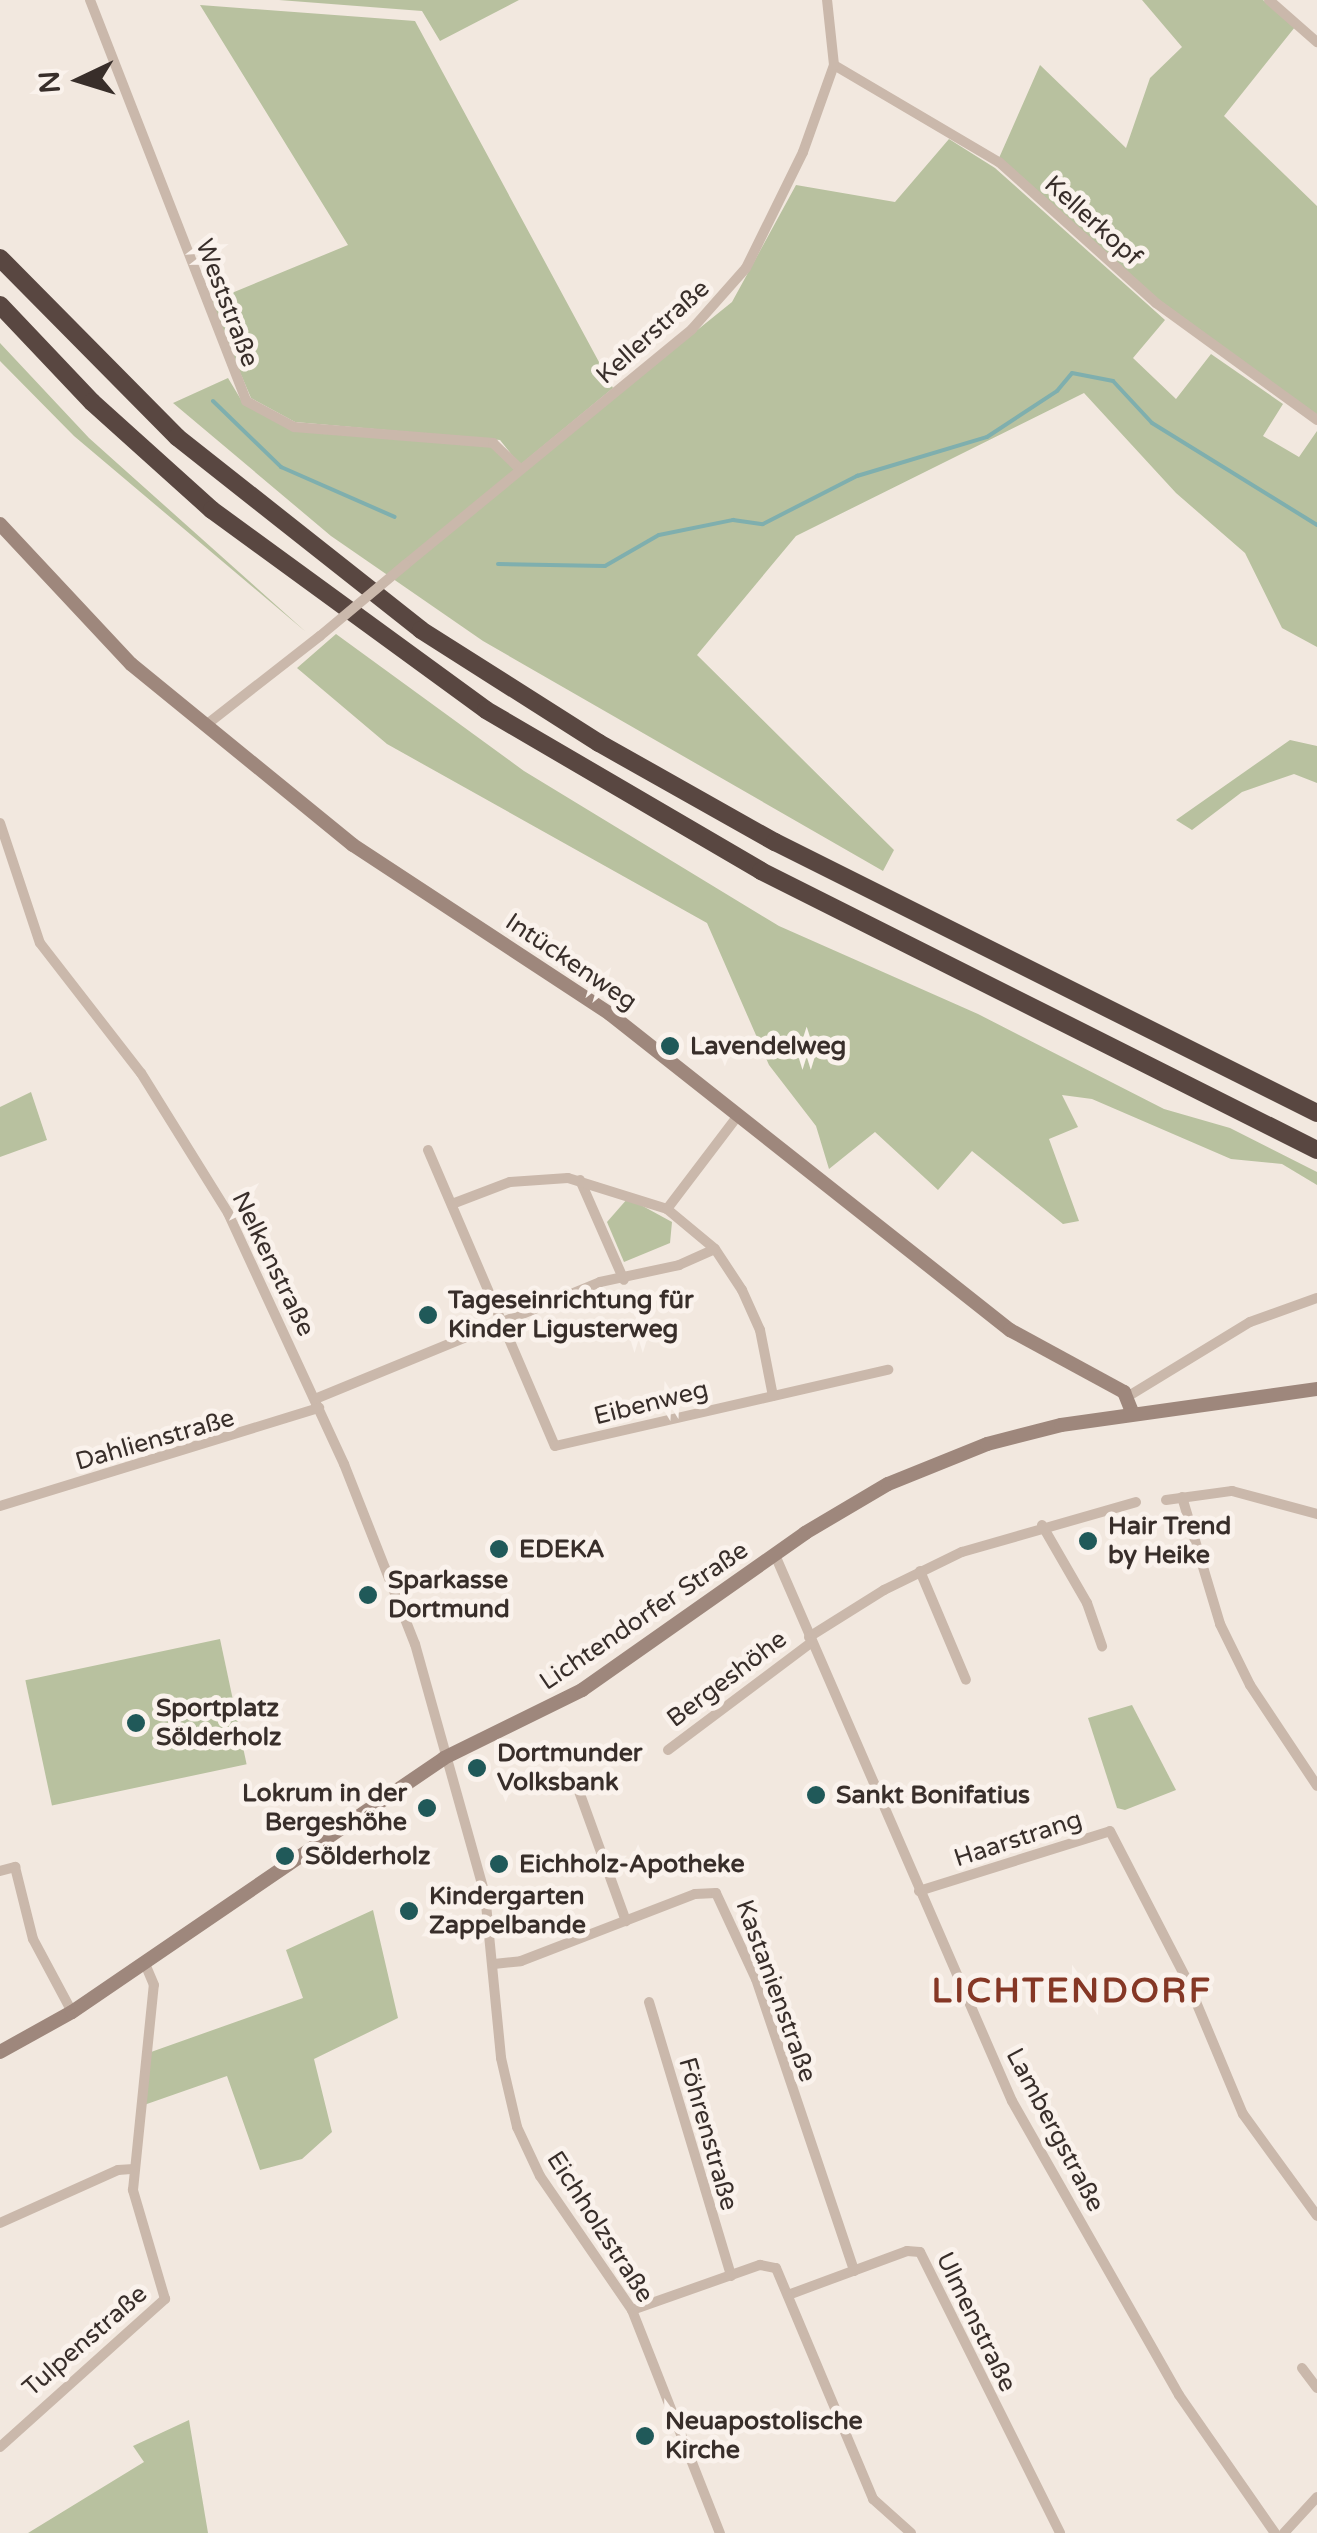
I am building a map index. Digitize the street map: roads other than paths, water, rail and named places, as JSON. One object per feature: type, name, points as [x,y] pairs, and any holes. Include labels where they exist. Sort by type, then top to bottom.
[{"type":"highway","points":[[0,258],[120,384],[218,474],[450,648],[599,743],[776,842],[1317,1113]]},
{"type":"highway","points":[[0,305],[92,402],[212,510],[486,710],[761,871],[1317,1150]]},
{"type":"main road","name":"Intückenweg","points":[[0,524],[91,628],[354,844],[610,1014],[1010,1330],[1130,1404]]},
{"type":"main road","name":"Lichtendorfer Straße","points":[[0,2052],[72,2012],[444,1758],[582,1690],[775,1554],[860,1500],[935,1463],[1130,1404],[1317,1389]]},
{"type":"street","name":"Weststraße","points":[[90,0],[246,401],[294,426],[493,443],[520,469]]},
{"type":"street","name":"Kellerstraße","points":[[206,725],[320,636],[722,300],[776,210],[834,65],[827,0]]},
{"type":"street","points":[[1269,0],[1317,42]]},
{"type":"street","name":"Kellerkopf","points":[[834,65],[999,162],[1156,303],[1317,420]]},
{"type":"street","name":"Nelkenstraße","points":[[0,823],[40,943],[188,1145],[251,1253],[401,1605],[444,1758]]},
{"type":"street","points":[[666,1209],[740,1114]]},
{"type":"street","points":[[428,1150],[502,1322]]},
{"type":"street","points":[[580,1180],[624,1280]]},
{"type":"street","points":[[452,1204],[510,1182],[580,1180],[666,1209],[715,1249],[756,1320],[773,1396]]},
{"type":"street","name":"Dahlienstraße","points":[[0,1506],[317,1404],[600,1282],[624,1280],[715,1249]]},
{"type":"street","points":[[1130,1404],[1250,1322],[1317,1298]]},
{"type":"street","name":"Eibenweg","points":[[502,1322],[556,1446],[888,1370]]},
{"type":"street","points":[[1166,1500],[1232,1491],[1317,1514]]},
{"type":"street","points":[[1182,1498],[1220,1624],[1250,1685],[1317,1786]]},
{"type":"street","name":"Bergeshöhe","points":[[668,1750],[811,1640],[920,1571],[1042,1525],[1136,1502]]},
{"type":"street","points":[[1042,1525],[1088,1603],[1102,1646]]},
{"type":"street","name":"Lambergstraße","points":[[775,1554],[1012,2101],[1179,2395],[1275,2533]]},
{"type":"street","points":[[920,1571],[966,1680]]},
{"type":"street","name":"Eichholzstraße","points":[[444,1758],[484,1894],[501,2058],[517,2126],[540,2176],[632,2310],[720,2533]]},
{"type":"street","points":[[576,1783],[626,1921]]},
{"type":"street","name":"Haarstrang","points":[[919,1890],[1110,1830],[1186,1978],[1243,2114],[1317,2216]]},
{"type":"street","points":[[0,1872],[15,1867],[32,1939],[72,2012]]},
{"type":"street","name":"Kastanienstraße","points":[[494,1964],[521,1962],[706,1891],[722,1900],[854,2271]]},
{"type":"street","name":"Tulpenstraße","points":[[0,2447],[165,2299],[138,2217],[134,2169],[154,1985],[144,1962]]},
{"type":"street","name":"Föhrenstraße","points":[[648,2002],[730,2276]]},
{"type":"street","points":[[0,2224],[134,2169]]},
{"type":"street","name":"Ulmenstraße","points":[[788,2295],[920,2252],[1060,2533]]},
{"type":"street","points":[[632,2310],[770,2265],[788,2295],[873,2499],[886,2518],[911,2533]]},
{"type":"street","points":[[1302,2368],[1317,2388]]},
{"type":"street","points":[[1284,2533],[1317,2497]]},
{"type":"waterway","points":[[498,564],[605,566],[659,535],[733,520],[763,524],[857,476],[987,437],[1057,391],[1072,373],[1113,381],[1152,423],[1317,525]]},
{"type":"waterway","points":[[213,401],[281,467],[395,517]]},
{"type":"place","name":"Lavendelweg","points":[[670,1046]]},
{"type":"place","name":"Tageseinrichtung für Kinder Ligusterweg","points":[[428,1315]]},
{"type":"place","name":"Hair Trend by Heike","points":[[1088,1541]]},
{"type":"place","name":"EDEKA","points":[[499,1549]]},
{"type":"place","name":"Sparkasse Dortmund","points":[[368,1595]]},
{"type":"place","name":"Sportplatz Sölderholz","points":[[136,1723]]},
{"type":"place","name":"Dortmunder Volksbank","points":[[477,1768]]},
{"type":"place","name":"Sankt Bonifatius","points":[[816,1795]]},
{"type":"place","name":"Lokrum in der Bergeshöhe","points":[[427,1808]]},
{"type":"place","name":"Sölderholz","points":[[285,1856]]},
{"type":"place","name":"Eichholz-Apotheke","points":[[499,1864]]},
{"type":"place","name":"Kindergarten Zappelbande","points":[[409,1911]]},
{"type":"place","name":"Neuapostolische Kirche","points":[[645,2436]]},
{"type":"district","name":"LICHTENDORF","points":[[1072,1991]]}]
